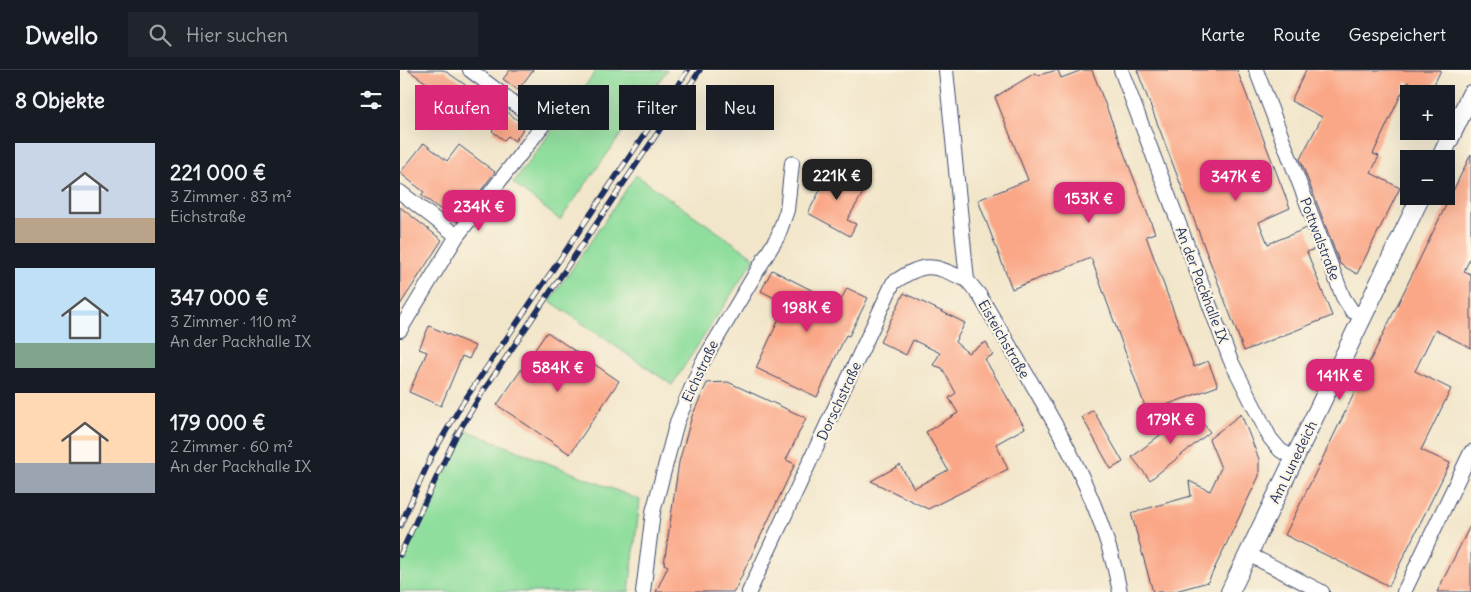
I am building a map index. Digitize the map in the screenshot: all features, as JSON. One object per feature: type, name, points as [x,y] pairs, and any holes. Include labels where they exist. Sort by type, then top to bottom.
[{"type":"street","points":[[400,330],[457,236],[543,125],[471,70]]},
{"type":"street","points":[[946,70],[967,280]]},
{"type":"street","name":"An der Packhalle IX","points":[[1121,70],[1230,359],[1270,438],[1280,450],[1294,459]]},
{"type":"street","name":"Pottwalstraße","points":[[1256,70],[1343,297],[1352,311],[1363,316]]},
{"type":"street","points":[[1444,150],[1471,94]]},
{"type":"street","name":"Eichstraße","points":[[643,592],[653,512],[677,422],[702,363],[778,236],[787,210],[792,163]]},
{"type":"street","points":[[400,192],[457,236]]},
{"type":"street","name":"Am Lunedeich","points":[[1230,592],[1417,205]]},
{"type":"street","name":"Dorschstraße","points":[[749,592],[894,283],[912,270],[934,266],[967,280]]},
{"type":"street","name":"Eisteichstraße","points":[[967,280],[980,296],[1078,465],[1100,517],[1120,592]]},
{"type":"street","points":[[1404,592],[1471,452]]},
{"type":"street","points":[[1248,554],[1322,592]]},
{"type":"green space","points":[[597,70],[667,70],[656,85],[619,85],[619,130],[624,130],[560,220],[513,183],[552,130],[609,130],[609,85],[586,85]]},
{"type":"green space","points":[[636,175],[755,258],[672,385],[550,301]]},
{"type":"green space","points":[[466,430],[640,500],[629,592],[400,592],[400,566],[440,479]]},
{"type":"building","points":[[408,70],[444,70],[465,85],[429,85]]},
{"type":"building","points":[[510,70],[533,70],[522,85],[518,85],[518,90],[503,79]]},
{"type":"building","points":[[1058,70],[1061,78],[1082,70],[1092,70],[1155,233],[1146,236],[1194,367],[1208,361],[1218,386],[1147,412],[1091,258],[1012,289],[978,200],[1028,180],[995,97],[1035,73],[1038,75]]},
{"type":"building","points":[[1137,70],[1237,70],[1290,208],[1259,222],[1268,244],[1307,228],[1315,249],[1307,252],[1332,316],[1244,351]]},
{"type":"building","points":[[1306,70],[1441,70],[1434,85],[1413,85],[1407,82],[1406,85],[1400,85],[1400,97],[1373,154],[1379,156],[1371,173],[1400,188],[1357,274],[1340,264],[1300,159],[1322,117],[1291,101]]},
{"type":"building","points":[[508,113],[518,121],[518,130],[522,130],[515,141],[508,136],[504,140],[492,131],[508,130]]},
{"type":"building","points":[[424,143],[447,161],[459,145],[495,172],[457,222],[421,195],[424,192],[400,173]]},
{"type":"building","points":[[1471,154],[1471,257],[1464,271],[1471,274],[1471,348],[1435,330],[1415,371],[1451,389],[1421,450],[1450,463],[1389,586],[1285,535],[1446,205],[1455,205],[1455,187]]},
{"type":"building","points":[[833,166],[853,177],[863,193],[847,220],[856,224],[850,236],[808,213]]},
{"type":"building","points":[[400,207],[442,240],[400,305]]},
{"type":"building","points":[[772,270],[839,304],[847,288],[868,298],[849,336],[846,335],[817,397],[756,368],[786,304],[761,291]]},
{"type":"building","points":[[904,293],[965,323],[955,342],[968,353],[986,342],[993,355],[985,359],[1025,428],[996,444],[1008,469],[928,509],[871,481],[900,465],[914,488],[948,470],[926,432],[958,413],[949,398],[956,393],[942,368],[933,365],[940,353],[913,340],[906,355],[880,342]]},
{"type":"building","points":[[429,326],[475,346],[469,359],[462,356],[441,406],[409,392],[427,352],[419,349]]},
{"type":"building","points":[[547,332],[619,381],[570,454],[497,405]]},
{"type":"building","points":[[728,382],[806,418],[786,460],[795,464],[734,592],[656,592],[668,566],[664,564],[679,462],[692,416],[707,383]]},
{"type":"building","points":[[1093,410],[1123,462],[1111,469],[1082,417]]},
{"type":"building","points":[[1192,410],[1210,432],[1150,480],[1132,457]]},
{"type":"building","points":[[1241,414],[1259,459],[1259,476],[1208,582],[1172,592],[1153,592],[1131,513],[1191,496],[1189,481],[1210,491],[1221,468],[1209,439]]},
{"type":"building","points":[[1471,524],[1471,592],[1437,592]]},
{"type":"railway","points":[[400,526],[432,455],[462,404],[688,70]]},
{"type":"railway","points":[[400,555],[456,436],[482,393],[700,70]]}]
